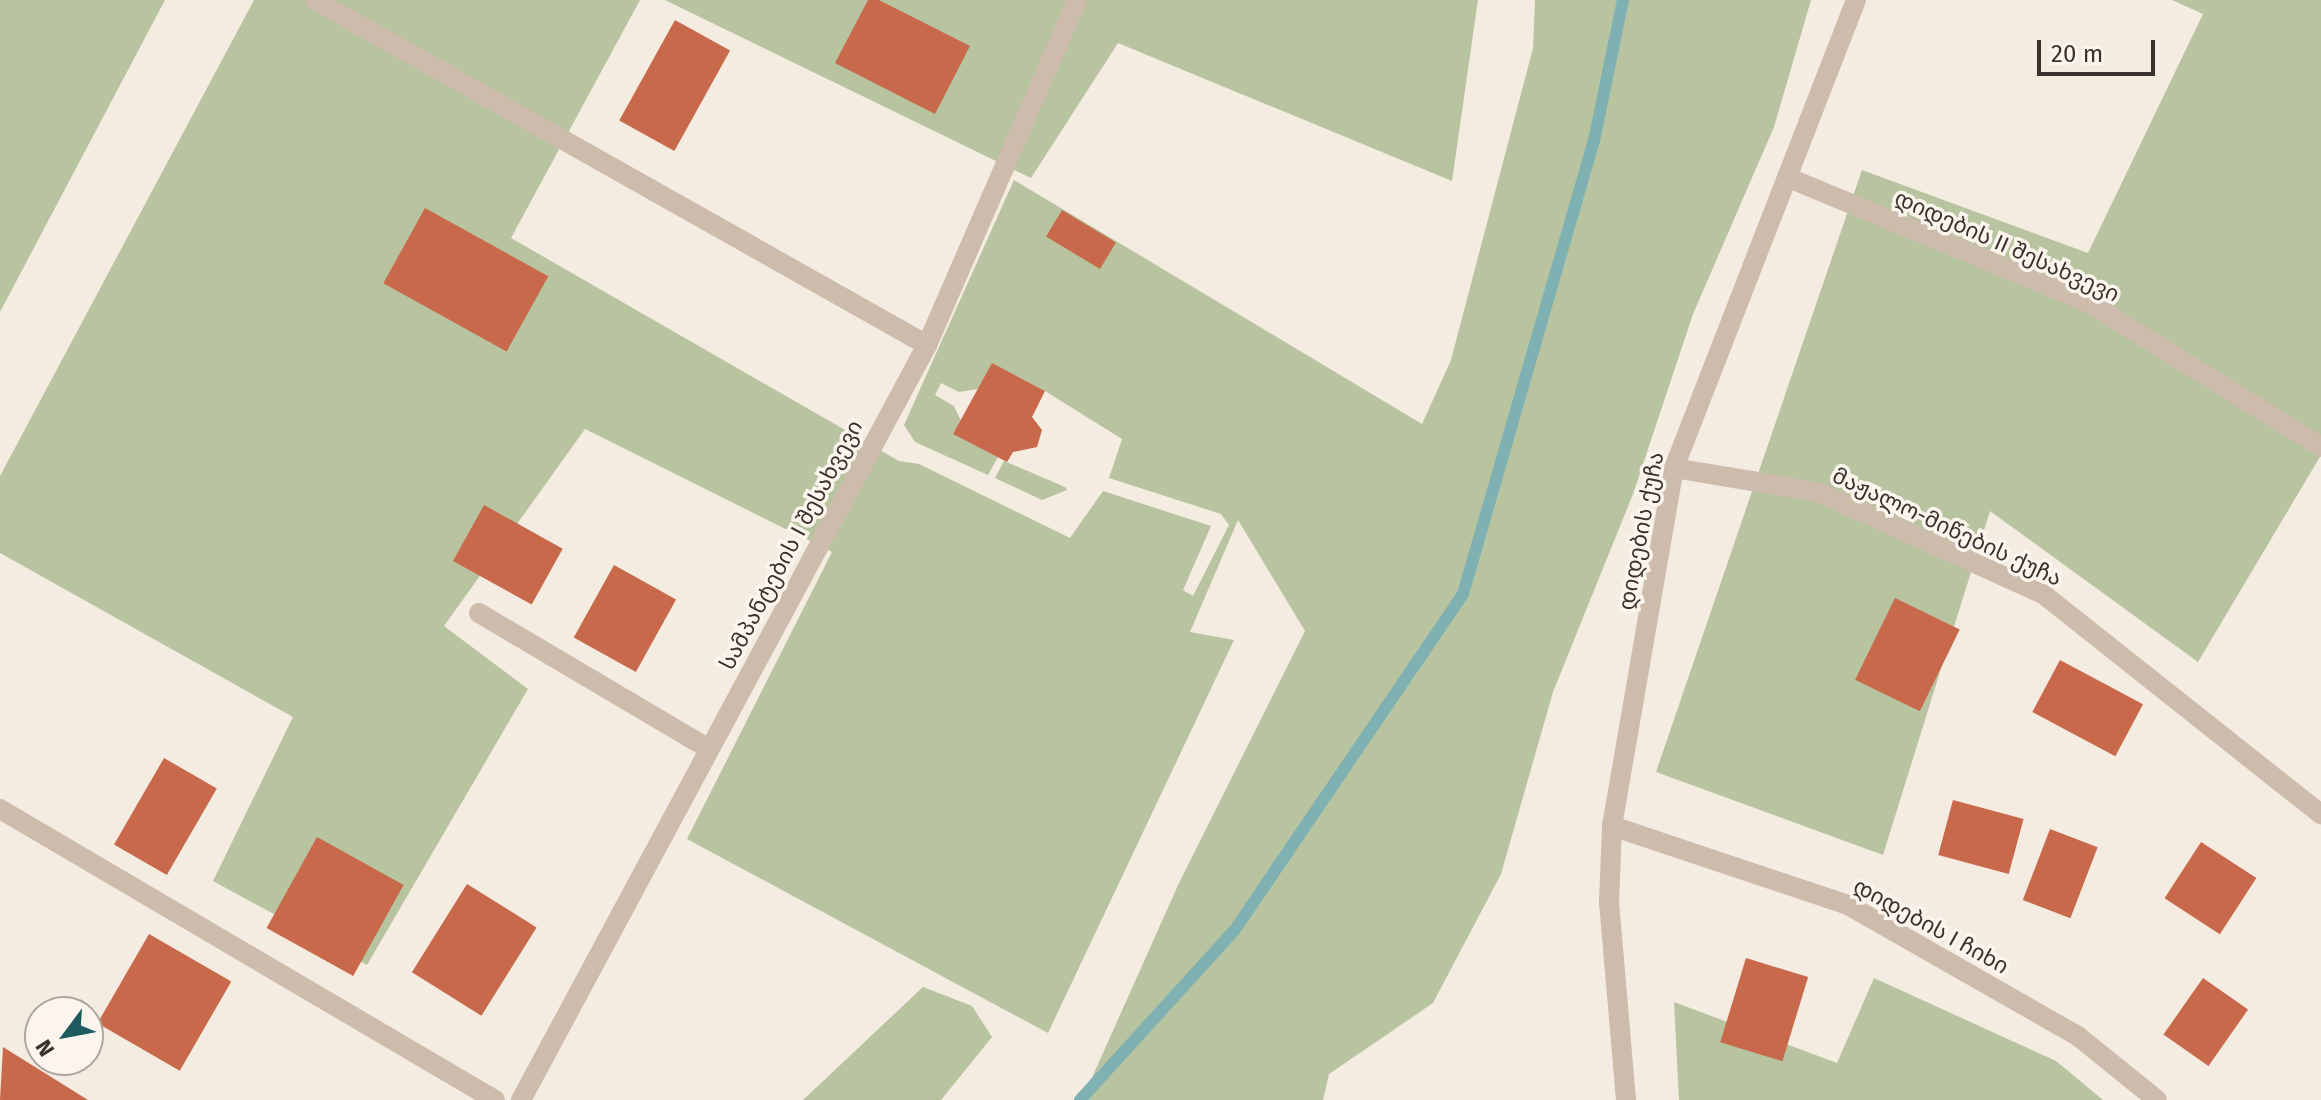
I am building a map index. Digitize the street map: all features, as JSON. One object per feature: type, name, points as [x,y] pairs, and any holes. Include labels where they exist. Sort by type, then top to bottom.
[{"type":"street","points":[[315,0],[927,345]]},
{"type":"street","name":"სამპანტების I შესახვევი","points":[[521,1100],[927,345],[1077,0]]},
{"type":"street","name":"დიდების ქუჩა","points":[[1626,1100],[1609,902],[1612,826],[1674,468],[1856,0]]},
{"type":"street","name":"დიდების II შესახვევი","points":[[1789,178],[2089,303],[2321,447]]},
{"type":"street","name":"მაჟალო-მიწების ქუჩა","points":[[1674,468],[1818,492],[2043,594],[2321,814]]},
{"type":"street","points":[[479,613],[709,749]]},
{"type":"street","points":[[0,809],[495,1100]]},
{"type":"street","name":"დიდების I ჩიხი","points":[[1612,826],[1848,905],[2079,1037],[2157,1100]]},
{"type":"green space","points":[[0,0],[165,0],[0,312]]},
{"type":"green space","points":[[254,0],[640,0],[511,238],[899,461],[919,464],[1070,538],[1103,491],[1211,526],[1183,590],[1193,596],[1229,525],[1221,514],[1109,478],[1122,439],[1045,391],[993,364],[978,389],[959,392],[941,383],[935,395],[954,406],[961,421],[954,434],[998,457],[988,475],[915,442],[904,425],[1014,180],[1422,424],[1451,360],[1533,48],[1535,0],[1811,0],[1774,127],[1693,314],[1633,494],[1553,692],[1501,874],[1433,1003],[1329,1074],[1323,1100],[1082,1100],[1179,883],[1305,631],[1238,520],[1190,632],[1234,640],[1048,1033],[687,839],[832,552],[585,429],[444,626],[528,689],[367,965],[213,881],[293,717],[0,553],[0,476]]},
{"type":"green space","points":[[665,0],[1478,0],[1452,181],[1118,43],[1031,178]]},
{"type":"green space","points":[[2172,0],[2321,0],[2321,455],[2198,662],[1990,511],[1883,855],[1656,772],[1862,170],[2088,253],[2203,14]]},
{"type":"green space","points":[[1004,461],[1067,490],[1042,500],[995,478]]},
{"type":"green space","points":[[1874,978],[2056,1061],[2103,1100],[1679,1100],[1674,1002],[1837,1063]]},
{"type":"green space","points":[[923,987],[972,1006],[992,1037],[941,1100],[803,1100]]},
{"type":"building","points":[[868,0],[879,0],[970,46],[935,114],[835,63]]},
{"type":"building","points":[[675,20],[730,51],[674,151],[619,121]]},
{"type":"building","points":[[425,208],[548,276],[507,352],[383,283]]},
{"type":"building","points":[[1062,210],[1116,242],[1100,269],[1046,237]]},
{"type":"building","points":[[992,363],[1045,391],[1032,417],[1042,430],[1037,447],[1013,452],[1007,462],[953,434]]},
{"type":"building","points":[[484,505],[563,549],[532,605],[453,561]]},
{"type":"building","points":[[614,565],[676,599],[636,672],[574,638]]},
{"type":"building","points":[[1895,598],[1960,630],[1920,711],[1855,680]]},
{"type":"building","points":[[2060,660],[2143,704],[2115,756],[2032,712]]},
{"type":"building","points":[[164,758],[217,788],[167,875],[114,845]]},
{"type":"building","points":[[1953,800],[2024,819],[2009,874],[1938,855]]},
{"type":"building","points":[[2050,829],[2098,847],[2070,918],[2023,900]]},
{"type":"building","points":[[317,837],[404,885],[353,976],[267,928]]},
{"type":"building","points":[[2201,842],[2256,878],[2220,934],[2165,898]]},
{"type":"building","points":[[467,884],[537,927],[481,1016],[412,972]]},
{"type":"building","points":[[149,934],[231,982],[180,1071],[104,1027],[104,1012]]},
{"type":"building","points":[[1746,958],[1808,977],[1782,1061],[1720,1042]]},
{"type":"building","points":[[2203,978],[2248,1010],[2208,1066],[2163,1035]]},
{"type":"building","points":[[3,1047],[24,1060],[24,1076],[50,1076],[88,1100],[0,1100]]},
{"type":"waterway","points":[[1080,1100],[1234,931],[1463,594],[1594,141],[1623,0]]}]
